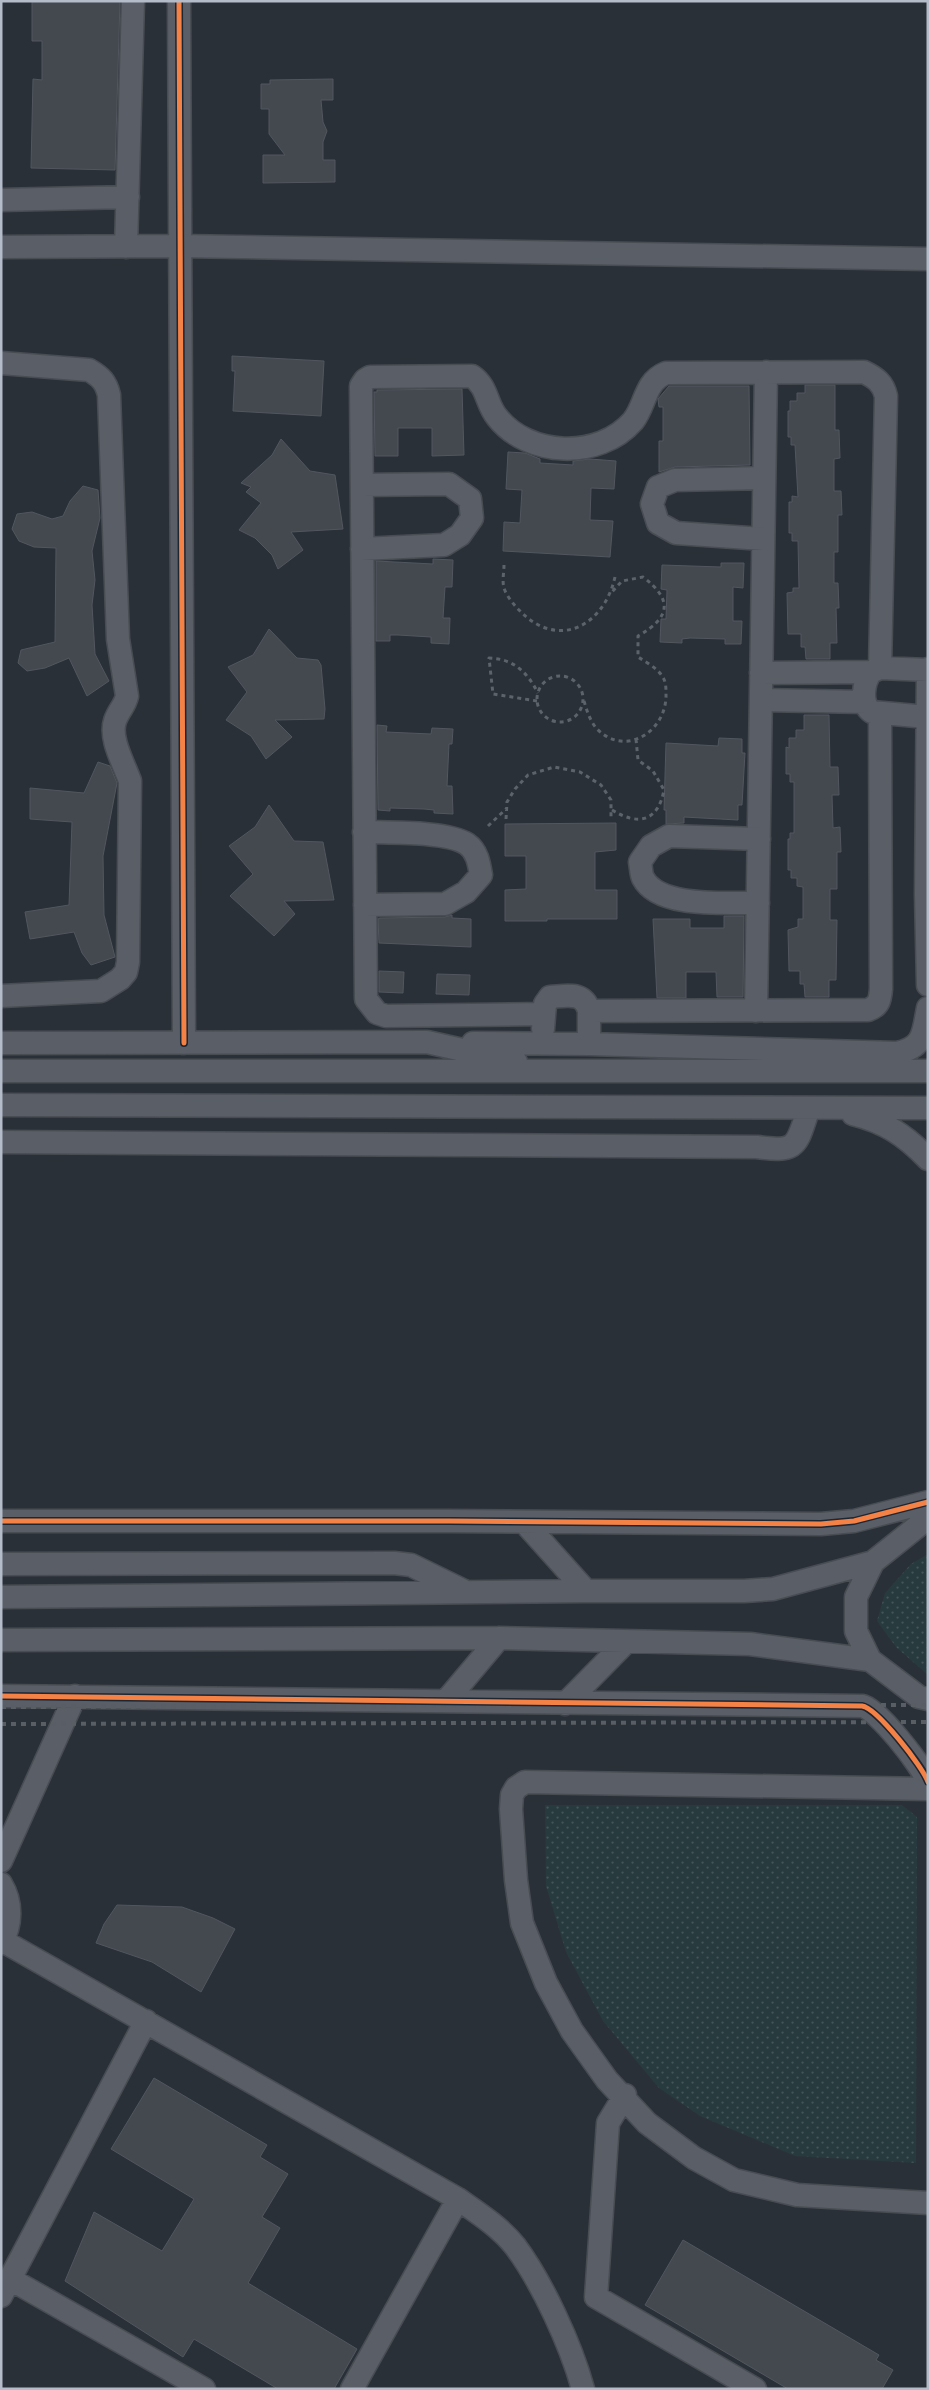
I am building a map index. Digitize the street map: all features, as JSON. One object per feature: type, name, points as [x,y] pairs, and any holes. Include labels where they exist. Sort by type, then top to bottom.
[{"type":"street","points":[[126,247],[133,1]]},
{"type":"street","points":[[179,1],[184,1042]]},
{"type":"street","points":[[1,200],[128,197]]},
{"type":"street","points":[[1,247],[180,246],[928,259]]},
{"type":"street","points":[[1,363],[90,370],[101,376],[107,385],[109,395],[118,639],[127,696],[125,704],[115,719],[113,726],[115,747],[121,755],[130,781],[128,962],[126,972],[120,979],[101,991],[1,996]]},
{"type":"street","points":[[756,1011],[766,372]]},
{"type":"street","points":[[543,1014],[386,1016],[377,1013],[366,999],[361,386],[370,377],[472,376],[485,389],[496,416],[509,430],[528,440],[564,450],[588,448],[603,444],[626,428],[635,419],[650,385],[657,376],[666,373],[864,372],[874,377],[884,386],[886,396],[875,670],[865,684],[872,708],[880,999],[875,1007],[868,1010],[589,1011]]},
{"type":"street","points":[[763,539],[676,533],[658,523],[652,504],[658,487],[676,480],[764,478]]},
{"type":"street","points":[[362,485],[450,484],[470,499],[472,518],[460,535],[444,545],[362,549]]},
{"type":"street","points":[[761,673],[928,669],[926,894],[928,985]]},
{"type":"street","points":[[761,700],[872,708],[927,717]]},
{"type":"street","points":[[364,832],[444,836],[467,844],[479,858],[481,875],[466,892],[445,904],[365,905]]},
{"type":"street","points":[[758,903],[681,900],[658,893],[644,878],[640,862],[651,846],[669,836],[759,839]]},
{"type":"street","points":[[544,1044],[543,1014],[547,1000],[550,997],[576,996],[587,1002],[589,1011],[589,1044]]},
{"type":"street","points":[[1,1043],[427,1042],[589,1044],[897,1053],[909,1050],[917,1045],[923,1035],[928,1008]]},
{"type":"street","points":[[427,1042],[559,1071]]},
{"type":"street","points":[[1,1071],[928,1071]]},
{"type":"street","points":[[1,1105],[928,1108]]},
{"type":"street","points":[[1,1142],[757,1147],[776,1150],[788,1148],[796,1142],[816,1108]]},
{"type":"street","points":[[816,1108],[874,1119],[909,1139],[928,1159]]},
{"type":"street","points":[[1,1521],[821,1524],[926,1515]]},
{"type":"street","points":[[925,1702],[870,1660],[856,1631],[856,1597],[873,1562],[926,1515]]},
{"type":"street","points":[[524,1522],[586,1590]]},
{"type":"street","points":[[1,1597],[586,1590],[744,1591],[773,1589],[873,1562]]},
{"type":"street","points":[[1,1564],[394,1563],[411,1565],[466,1592]]},
{"type":"street","points":[[1,1640],[499,1638],[750,1644],[870,1660]]},
{"type":"street","points":[[446,1701],[499,1638]]},
{"type":"street","points":[[565,1704],[626,1642]]},
{"type":"street","points":[[1,1696],[867,1707],[892,1732],[918,1764],[928,1782]]},
{"type":"street","points":[[1,1861],[75,1696]]},
{"type":"street","points":[[928,1789],[526,1782],[516,1788],[512,1795],[510,1809],[522,1923],[546,1983],[572,2031],[607,2080],[624,2096],[647,2123],[694,2158],[734,2180],[798,2195],[928,2203]]},
{"type":"street","points":[[1,1884],[10,1906],[9,1924],[2,1942],[146,2021],[458,2199],[488,2220],[514,2245],[548,2302],[583,2389]]},
{"type":"street","points":[[146,2021],[6,2287],[204,2389]]},
{"type":"street","points":[[624,2096],[608,2123],[596,2297],[755,2389]]},
{"type":"street","points":[[356,2388],[458,2199]]},
{"type":"path","points":[[504,565],[504,588],[515,606],[528,619],[559,632],[576,628],[593,619],[622,581],[643,576],[661,592],[665,602],[664,614],[658,623],[638,636],[638,657],[662,674],[665,681],[665,711],[657,726],[636,739],[619,740],[598,730],[591,720],[580,686],[568,677],[560,676],[546,680],[538,693],[537,701],[544,715],[557,722],[572,719],[578,714],[584,701]]},
{"type":"path","points":[[612,592],[615,576]]},
{"type":"path","points":[[537,701],[493,694],[489,658],[502,658],[518,666],[531,681],[538,693]]},
{"type":"path","points":[[612,810],[626,818],[648,818],[662,803],[664,790],[653,771],[638,760],[636,739]]},
{"type":"path","points":[[506,819],[507,802],[515,789],[528,775],[554,767],[580,772],[601,785],[610,800],[611,820]]},
{"type":"path","points":[[488,826],[506,808]]},
{"type":"green space","points":[[928,1554],[928,1675],[896,1647],[877,1621],[885,1593],[911,1564]]},
{"type":"green space","points":[[545,1805],[902,1805],[917,1817],[916,2163],[795,2156],[700,2116],[659,2088],[603,2021],[566,1952],[546,1886]]},
{"type":"building","points":[[32,1],[120,1],[115,170],[31,168],[33,79],[42,80],[42,41],[32,41]]},
{"type":"building","points":[[333,79],[333,100],[321,100],[323,122],[327,131],[323,142],[323,160],[335,160],[335,182],[263,183],[263,155],[285,155],[269,134],[269,109],[261,109],[261,84],[270,84],[270,80]]},
{"type":"building","points":[[232,356],[324,361],[321,416],[233,411],[235,371],[232,371]]},
{"type":"building","points":[[805,385],[835,385],[835,430],[839,430],[840,458],[834,459],[834,491],[841,491],[842,515],[838,515],[838,552],[834,552],[834,583],[838,583],[839,608],[836,608],[837,643],[830,643],[830,659],[806,659],[805,647],[801,647],[801,634],[788,634],[787,593],[793,592],[793,588],[799,588],[798,541],[792,541],[792,533],[789,533],[789,502],[792,502],[792,496],[798,497],[795,445],[791,445],[791,437],[788,437],[788,411],[790,411],[790,401],[797,401],[797,393],[805,393]]},
{"type":"building","points":[[669,386],[749,386],[750,465],[675,467],[659,472],[659,441],[663,441],[663,407],[659,407],[658,399]]},
{"type":"building","points":[[462,389],[464,455],[432,456],[432,428],[398,428],[398,456],[375,456],[374,392],[377,392],[377,390]]},
{"type":"building","points":[[281,439],[310,471],[335,475],[343,529],[291,532],[303,550],[278,569],[272,555],[255,538],[239,530],[261,503],[246,492],[251,487],[241,483],[272,455]]},
{"type":"building","points":[[508,452],[525,453],[540,459],[540,463],[573,465],[573,461],[590,459],[616,461],[614,489],[591,488],[590,520],[613,521],[610,557],[503,551],[504,522],[520,523],[522,490],[506,489]]},
{"type":"building","points":[[83,486],[98,490],[100,518],[92,551],[95,580],[92,605],[95,654],[109,681],[87,696],[69,658],[45,668],[27,671],[18,663],[21,650],[55,642],[56,548],[34,547],[19,541],[12,529],[17,514],[32,512],[52,519],[63,516],[70,501]]},
{"type":"building","points":[[433,559],[453,560],[452,587],[445,587],[443,618],[450,618],[449,644],[431,643],[431,637],[398,635],[390,635],[390,641],[376,641],[376,561],[433,564]]},
{"type":"building","points":[[721,563],[744,563],[743,588],[733,587],[733,621],[742,621],[741,644],[725,644],[725,639],[690,638],[682,639],[682,643],[660,642],[661,619],[666,619],[667,590],[661,589],[662,565],[721,567]]},
{"type":"building","points":[[269,629],[297,658],[318,660],[321,665],[325,709],[324,719],[275,720],[292,737],[266,759],[251,736],[226,720],[247,692],[228,667],[253,655]]},
{"type":"building","points":[[804,715],[829,715],[830,767],[838,767],[839,795],[832,795],[833,828],[840,827],[841,852],[837,852],[837,889],[830,889],[830,920],[837,920],[836,980],[829,980],[829,997],[805,997],[804,984],[800,984],[800,971],[789,971],[788,930],[798,927],[798,919],[803,919],[803,887],[797,886],[797,878],[791,878],[791,870],[788,870],[788,839],[790,839],[790,833],[794,833],[794,782],[790,782],[790,774],[786,774],[786,747],[789,748],[789,738],[796,738],[796,730],[804,730]]},
{"type":"building","points":[[377,725],[387,726],[386,732],[431,734],[432,728],[453,729],[452,744],[449,744],[447,786],[452,786],[453,814],[434,813],[434,810],[424,809],[390,808],[390,811],[378,810]]},
{"type":"building","points":[[719,738],[742,739],[742,753],[745,753],[742,805],[738,805],[738,820],[684,817],[684,823],[666,824],[666,810],[664,810],[666,743],[718,746]]},
{"type":"building","points":[[98,762],[110,766],[117,783],[103,856],[104,915],[115,957],[91,965],[82,953],[74,932],[30,939],[25,912],[69,905],[72,822],[30,819],[30,788],[84,793]]},
{"type":"building","points":[[269,805],[294,841],[323,842],[334,900],[284,901],[295,914],[274,936],[230,896],[253,874],[229,846],[255,827]]},
{"type":"building","points":[[616,823],[616,850],[595,852],[595,890],[617,890],[617,919],[505,921],[505,890],[526,889],[526,856],[505,856],[505,824]]},
{"type":"building","points":[[452,915],[452,918],[471,919],[471,947],[379,943],[378,919],[380,918],[445,917]]},
{"type":"building","points":[[724,916],[744,916],[743,997],[717,997],[716,972],[686,972],[686,998],[657,998],[653,919],[690,919],[690,928],[724,928]]},
{"type":"building","points":[[379,971],[404,972],[403,993],[379,992]]},
{"type":"building","points":[[437,974],[470,975],[469,995],[436,994]]},
{"type":"building","points":[[117,1905],[182,1907],[213,1918],[235,1929],[201,1992],[152,1962],[96,1943],[104,1924]]},
{"type":"building","points":[[154,2078],[267,2145],[260,2157],[288,2174],[262,2217],[280,2228],[248,2283],[357,2349],[334,2389],[278,2389],[194,2339],[183,2357],[65,2281],[94,2212],[162,2251],[194,2199],[111,2149]]},
{"type":"building","points":[[683,2240],[879,2355],[876,2360],[893,2370],[882,2389],[788,2389],[645,2305]]},
{"type":"railway","points":[[1,1707],[928,1705]]},
{"type":"railway","points":[[1,1724],[928,1722]]},
{"type":"cycle path","points":[[179,1],[184,1043]]},
{"type":"cycle path","points":[[1,1521],[449,1521],[821,1524],[854,1521],[928,1502]]},
{"type":"cycle path","points":[[1,1696],[862,1706],[878,1717],[899,1739],[918,1764],[928,1782]]}]
